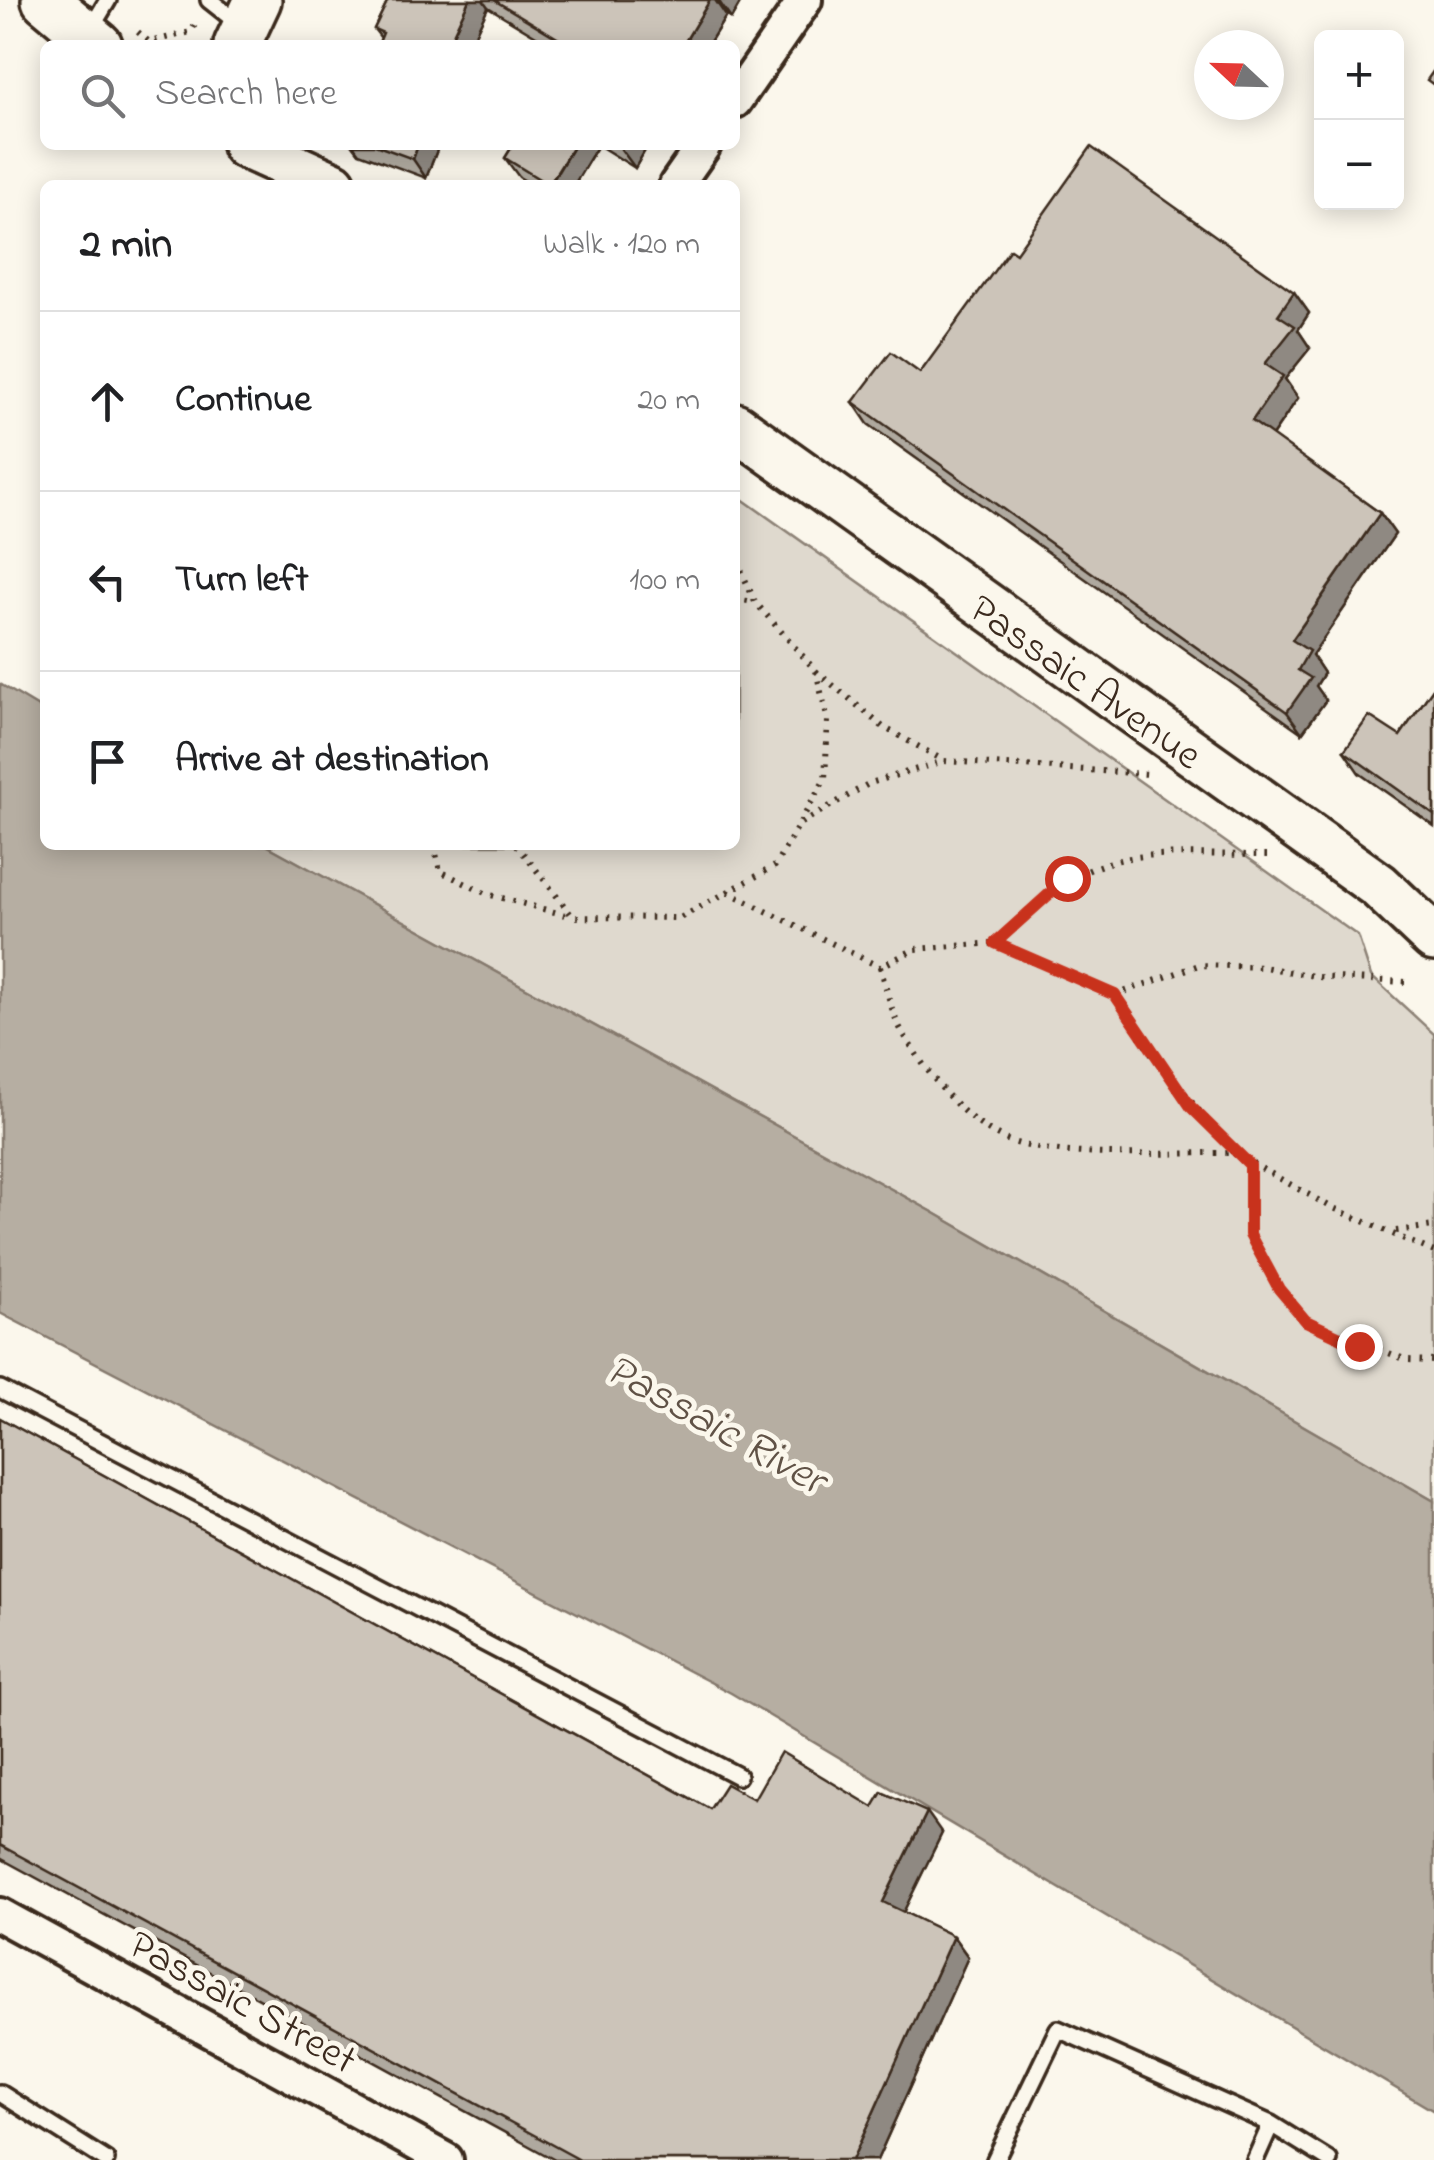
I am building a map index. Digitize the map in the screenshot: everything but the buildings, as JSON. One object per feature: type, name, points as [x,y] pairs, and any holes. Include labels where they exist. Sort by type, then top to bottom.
[{"type":"main road","points":[[45,0],[100,22]]},
{"type":"main road","points":[[256,150],[322,180]]},
{"type":"main road","name":"Passaic Avenue","points":[[740,430],[902,550],[1378,886],[1434,938]]},
{"type":"street","points":[[740,94],[805,0]]},
{"type":"street","points":[[680,180],[700,150]]},
{"type":"street","name":"Passaic Street","points":[[0,1915],[446,2160]]},
{"type":"lane","points":[[209,0],[247,24]]},
{"type":"lane","points":[[0,1389],[738,1776]]},
{"type":"lane","points":[[995,2160],[1058,2029],[1271,2124],[1329,2160]]},
{"type":"lane","points":[[0,2093],[106,2160]]},
{"type":"lane","points":[[1255,2160],[1271,2124]]},
{"type":"path","points":[[157,40],[191,32],[199,16]]},
{"type":"path","points":[[100,22],[144,40]]},
{"type":"path","points":[[740,568],[755,602],[816,671],[883,727],[944,760]]},
{"type":"path","points":[[740,599],[755,602]]},
{"type":"path","points":[[435,850],[440,871],[487,894],[573,917],[680,918],[775,866],[825,778],[828,721],[816,671]]},
{"type":"path","points":[[800,823],[870,782],[944,760],[1160,774]]},
{"type":"path","points":[[521,850],[573,917]]},
{"type":"path","points":[[995,943],[1043,896],[1067,878],[1098,864],[1141,855],[1279,856]]},
{"type":"path","points":[[726,892],[880,967],[901,1030],[946,1092],[996,1134],[1050,1150],[1234,1153]]},
{"type":"path","points":[[880,967],[915,950],[995,943],[1115,995],[1181,1093],[1234,1153],[1329,1206],[1434,1252]]},
{"type":"path","points":[[1115,995],[1199,965],[1264,967],[1319,977],[1406,982]]},
{"type":"path","points":[[1250,1165],[1250,1235],[1279,1289],[1306,1321],[1375,1350],[1407,1360],[1434,1361]]},
{"type":"path","points":[[1392,1231],[1434,1226]]},
{"type":"shaded area","points":[[740,498],[1358,936],[1371,976],[1434,1034],[1434,1501],[931,1211],[275,850],[740,850]]},
{"type":"water","name":"Passaic River","points":[[0,684],[40,708],[40,850],[275,850],[931,1211],[1434,1501],[1434,2111],[731,1693],[0,1313]]},
{"type":"route","points":[[1067,878],[1031,906],[995,943],[1115,995],[1150,1052],[1191,1107],[1250,1165],[1250,1235],[1279,1289],[1306,1321],[1359,1346]]}]
